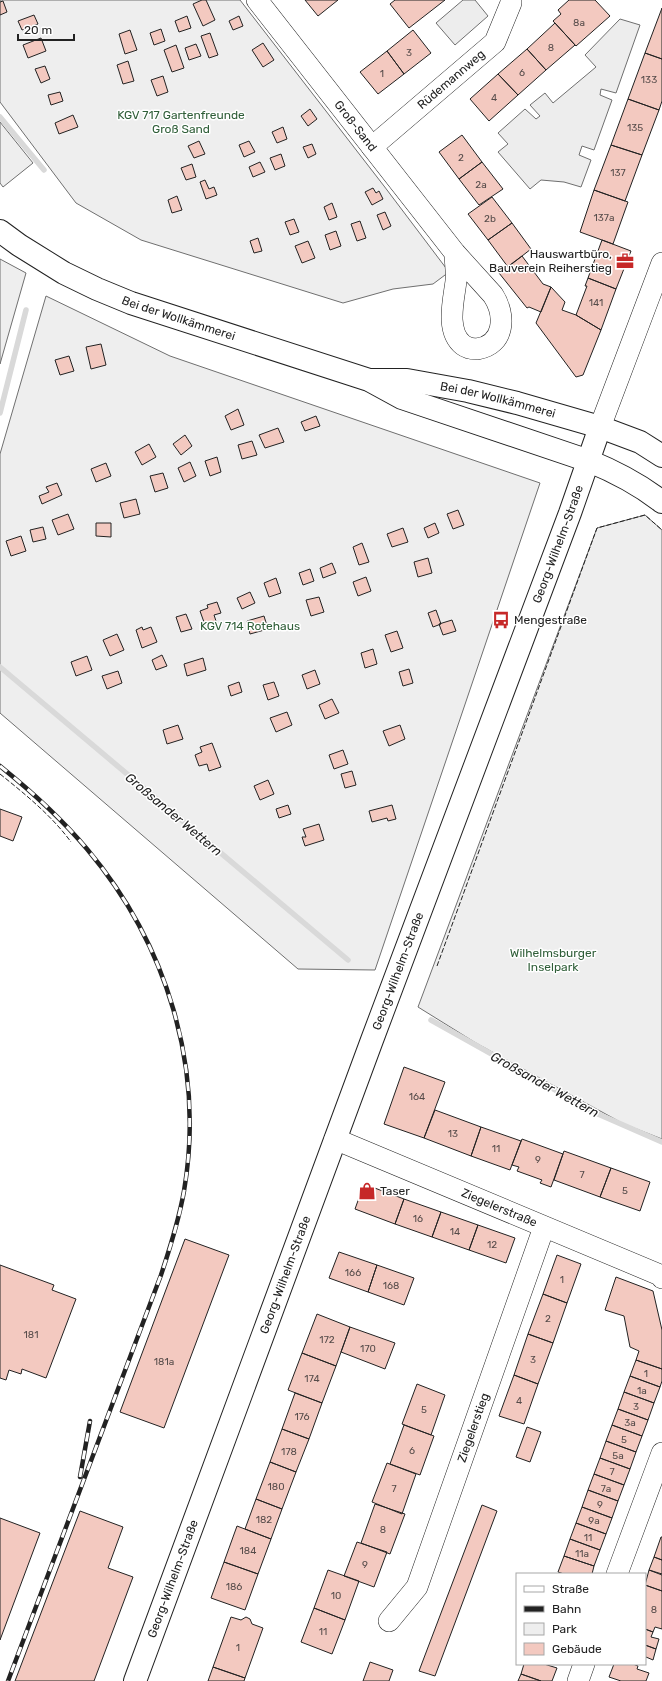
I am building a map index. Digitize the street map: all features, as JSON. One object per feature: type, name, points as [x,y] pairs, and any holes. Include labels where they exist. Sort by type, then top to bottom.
[{"type":"main road","name":"Bei der Wollkämmerei","points":[[0,231],[19,245],[64,273],[131,303],[369,380],[402,398],[589,461]]},
{"type":"main road","name":"Bei der Wollkämmerei","points":[[369,380],[408,380],[468,391],[524,405],[600,427]]},
{"type":"main road","points":[[600,427],[640,442],[662,456]]},
{"type":"main road","name":"Georg-Wilhelm-Straße","points":[[135,1681],[335,1139],[589,461],[600,427]]},
{"type":"main road","points":[[589,461],[615,471],[644,488],[662,502]]},
{"type":"street","name":"Groß-Sand","points":[[257,0],[455,253]]},
{"type":"street","name":"Rüdemannweg","points":[[372,147],[495,42],[511,0]]},
{"type":"street","name":"Georg-Wilhelm-Straße","points":[[600,427],[662,263]]},
{"type":"street","name":"Ziegelerstraße","points":[[335,1139],[660,1275],[662,1278]]},
{"type":"street","name":"Ziegelerstieg","points":[[389,1621],[417,1587],[544,1227]]},
{"type":"street","points":[[618,1573],[662,1453]]},
{"type":"street","points":[[578,1681],[584,1665]]},
{"type":"green space","name":"KGV 717 Gartenfreunde Groß Sand","points":[[0,0],[240,0],[449,272],[433,284],[393,289],[343,303],[141,240],[76,203],[0,102]]},
{"type":"green space","points":[[0,122],[33,163],[3,187],[0,183]]},
{"type":"green space","points":[[0,259],[26,273],[0,364]]},
{"type":"green space","name":"KGV 714 Rotehaus","points":[[46,296],[170,356],[540,483],[375,970],[298,969],[0,713],[0,454]]},
{"type":"green space","name":"Wilhelmsburger Inselpark","points":[[645,515],[662,530],[662,1139],[624,1124],[476,1043],[418,1007],[597,528]]},
{"type":"shaded area","points":[[463,0],[475,0],[488,16],[455,45],[436,23]]},
{"type":"shaded area","points":[[620,19],[640,25],[616,93],[601,89],[600,95],[612,100],[594,150],[582,146],[579,155],[591,160],[581,187],[564,182],[541,180],[530,189],[498,152],[508,144],[498,133],[525,109],[536,119],[540,116],[530,105],[545,93],[553,103],[596,67],[585,55]]},
{"type":"building","points":[[206,0],[215,20],[203,26],[193,4]]},
{"type":"building","points":[[305,0],[338,0],[318,16]]},
{"type":"building","points":[[395,0],[445,0],[409,28],[390,4]]},
{"type":"building","points":[[569,0],[595,0],[610,16],[576,46],[553,21],[561,14],[558,10]]},
{"type":"building","points":[[3,1],[7,12],[0,15],[0,2]]},
{"type":"building","points":[[662,8],[662,59],[645,53]]},
{"type":"building","points":[[34,15],[38,24],[22,30],[18,21]]},
{"type":"building","points":[[187,16],[191,28],[179,32],[175,21]]},
{"type":"building","points":[[239,16],[243,26],[233,30],[229,21]]},
{"type":"building","points":[[555,23],[575,45],[546,70],[527,49]]},
{"type":"building","points":[[161,29],[165,41],[154,45],[150,33]]},
{"type":"building","points":[[130,30],[137,50],[125,54],[119,34]]},
{"type":"building","points":[[413,30],[431,53],[404,74],[387,51]]},
{"type":"building","points":[[210,33],[218,55],[209,58],[201,36]]},
{"type":"building","points":[[41,38],[46,51],[28,58],[23,45]]},
{"type":"building","points":[[263,43],[274,60],[263,67],[252,50]]},
{"type":"building","points":[[196,44],[201,56],[189,60],[185,48]]},
{"type":"building","points":[[176,45],[184,68],[172,72],[164,50]]},
{"type":"building","points":[[527,49],[546,70],[518,95],[498,74]]},
{"type":"building","points":[[387,51],[404,74],[378,94],[360,72]]},
{"type":"building","points":[[645,53],[662,59],[662,101],[659,110],[628,99]]},
{"type":"building","points":[[128,61],[134,81],[123,84],[117,65]]},
{"type":"building","points":[[45,66],[50,79],[41,83],[35,69]]},
{"type":"building","points":[[498,74],[518,95],[489,121],[470,99]]},
{"type":"building","points":[[163,76],[168,92],[157,96],[151,80]]},
{"type":"building","points":[[60,92],[63,101],[51,105],[48,95]]},
{"type":"building","points":[[628,99],[659,110],[642,155],[611,145]]},
{"type":"building","points":[[310,109],[317,119],[308,126],[301,116]]},
{"type":"building","points":[[73,115],[78,127],[59,134],[55,123]]},
{"type":"building","points":[[283,127],[287,139],[277,143],[272,132]]},
{"type":"building","points":[[462,135],[482,162],[459,179],[439,152]]},
{"type":"building","points":[[199,141],[205,154],[194,158],[188,146]]},
{"type":"building","points":[[249,141],[255,152],[244,157],[239,145]]},
{"type":"building","points":[[312,144],[316,154],[308,158],[303,147]]},
{"type":"building","points":[[611,145],[642,155],[625,201],[594,190]]},
{"type":"building","points":[[281,154],[285,166],[275,170],[270,158]]},
{"type":"building","points":[[260,162],[265,172],[253,177],[249,167]]},
{"type":"building","points":[[482,162],[503,189],[479,205],[459,179]]},
{"type":"building","points":[[192,164],[196,177],[186,180],[181,168]]},
{"type":"building","points":[[205,180],[209,189],[214,187],[217,195],[206,199],[200,182]]},
{"type":"building","points":[[373,188],[376,193],[379,191],[383,199],[372,205],[365,192]]},
{"type":"building","points":[[594,190],[628,202],[613,244],[580,232]]},
{"type":"building","points":[[177,196],[182,210],[172,213],[168,200]]},
{"type":"building","points":[[492,197],[512,223],[488,240],[468,214]]},
{"type":"building","points":[[332,203],[337,217],[329,220],[324,207]]},
{"type":"building","points":[[385,212],[391,226],[383,230],[377,215]]},
{"type":"building","points":[[294,219],[299,232],[290,235],[285,222]]},
{"type":"building","points":[[360,221],[366,238],[357,241],[351,224]]},
{"type":"building","points":[[512,223],[531,249],[508,267],[488,240]]},
{"type":"building","points":[[336,231],[341,246],[330,250],[325,235]]},
{"type":"building","points":[[258,238],[262,251],[254,253],[250,241]]},
{"type":"building","points":[[602,240],[631,251],[616,289],[588,278]]},
{"type":"building","points":[[308,241],[315,258],[302,263],[295,246]]},
{"type":"building","points":[[522,256],[543,284],[551,287],[541,312],[529,307],[527,308],[499,273]]},
{"type":"building","points":[[588,278],[616,289],[601,330],[576,315],[587,286],[585,286]]},
{"type":"building","points":[[551,287],[565,302],[562,310],[576,315],[601,330],[583,375],[576,377],[536,323]]},
{"type":"building","points":[[101,344],[106,365],[91,369],[86,347]]},
{"type":"building","points":[[69,356],[74,371],[60,375],[55,360]]},
{"type":"building","points":[[238,409],[244,425],[231,430],[225,416]]},
{"type":"building","points":[[316,416],[320,426],[305,431],[301,422]]},
{"type":"building","points":[[278,428],[284,442],[265,448],[259,435]]},
{"type":"building","points":[[185,435],[192,446],[181,455],[173,444]]},
{"type":"building","points":[[252,441],[257,455],[242,459],[238,445]]},
{"type":"building","points":[[149,444],[156,457],[142,465],[135,452]]},
{"type":"building","points":[[217,457],[221,472],[210,476],[205,461]]},
{"type":"building","points":[[190,462],[196,476],[184,482],[178,468]]},
{"type":"building","points":[[106,463],[111,476],[96,482],[91,469]]},
{"type":"building","points":[[163,473],[168,488],[155,492],[150,476]]},
{"type":"building","points":[[57,483],[62,495],[42,504],[39,496],[49,492],[46,487]]},
{"type":"building","points":[[136,499],[140,514],[124,518],[120,503]]},
{"type":"building","points":[[458,510],[464,525],[453,529],[447,514]]},
{"type":"building","points":[[68,514],[74,529],[58,535],[52,520]]},
{"type":"building","points":[[96,523],[111,523],[111,537],[96,536]]},
{"type":"building","points":[[435,523],[439,533],[428,538],[424,528]]},
{"type":"building","points":[[43,527],[46,539],[33,542],[30,530]]},
{"type":"building","points":[[403,528],[408,542],[392,547],[387,534]]},
{"type":"building","points":[[21,536],[26,551],[11,556],[6,541]]},
{"type":"building","points":[[362,543],[369,562],[359,565],[353,547]]},
{"type":"building","points":[[428,558],[432,573],[418,577],[414,562]]},
{"type":"building","points":[[332,563],[336,573],[323,578],[320,568]]},
{"type":"building","points":[[310,569],[314,581],[303,585],[299,573]]},
{"type":"building","points":[[366,577],[371,591],[358,596],[353,582]]},
{"type":"building","points":[[276,578],[281,593],[269,597],[264,583]]},
{"type":"building","points":[[250,592],[255,603],[242,609],[237,598]]},
{"type":"building","points":[[319,597],[324,612],[311,616],[306,600]]},
{"type":"building","points":[[217,602],[221,613],[214,615],[216,621],[205,625],[200,611],[208,608],[207,605]]},
{"type":"building","points":[[436,610],[441,624],[433,627],[428,613]]},
{"type":"building","points":[[186,614],[192,629],[181,632],[176,617]]},
{"type":"building","points":[[264,616],[268,629],[250,634],[247,621]]},
{"type":"building","points":[[452,620],[456,631],[443,635],[439,624]]},
{"type":"building","points":[[142,627],[143,630],[151,627],[157,642],[142,648],[136,630]]},
{"type":"building","points":[[397,631],[403,648],[391,652],[385,635]]},
{"type":"building","points":[[117,634],[124,650],[110,656],[103,640]]},
{"type":"building","points":[[373,649],[377,664],[365,668],[361,653]]},
{"type":"building","points":[[162,655],[167,666],[156,670],[152,660]]},
{"type":"building","points":[[87,656],[92,670],[76,676],[71,662]]},
{"type":"building","points":[[203,658],[206,670],[187,676],[184,664]]},
{"type":"building","points":[[409,669],[413,683],[403,686],[399,672]]},
{"type":"building","points":[[315,670],[320,684],[307,689],[302,675]]},
{"type":"building","points":[[118,671],[122,683],[107,689],[102,676]]},
{"type":"building","points":[[239,682],[242,692],[231,696],[228,686]]},
{"type":"building","points":[[274,682],[279,696],[268,700],[263,685]]},
{"type":"building","points":[[332,699],[339,713],[325,719],[319,705]]},
{"type":"building","points":[[287,712],[292,725],[276,732],[270,718]]},
{"type":"building","points":[[178,725],[183,739],[167,744],[163,730]]},
{"type":"building","points":[[400,725],[405,739],[389,746],[383,731]]},
{"type":"building","points":[[212,743],[221,767],[209,771],[207,764],[199,766],[195,755],[202,752],[200,747]]},
{"type":"building","points":[[343,750],[348,764],[334,769],[329,755]]},
{"type":"building","points":[[352,771],[356,785],[345,788],[341,774]]},
{"type":"building","points":[[268,780],[274,794],[260,800],[254,786]]},
{"type":"building","points":[[288,805],[291,814],[279,818],[276,809]]},
{"type":"building","points":[[392,805],[396,819],[388,821],[387,818],[372,822],[369,811]]},
{"type":"building","points":[[0,809],[22,817],[13,841],[0,836]]},
{"type":"building","points":[[319,824],[324,840],[305,846],[302,837],[306,837],[303,829]]},
{"type":"building","points":[[404,1067],[445,1082],[424,1138],[384,1124]]},
{"type":"building","points":[[435,1110],[481,1127],[471,1156],[424,1138]]},
{"type":"building","points":[[481,1127],[521,1141],[510,1170],[471,1156]]},
{"type":"building","points":[[522,1139],[563,1154],[551,1187],[540,1183],[542,1180],[517,1171],[519,1167],[512,1165]]},
{"type":"building","points":[[564,1151],[611,1168],[600,1197],[554,1180]]},
{"type":"building","points":[[611,1168],[650,1182],[640,1211],[600,1197]]},
{"type":"building","points":[[364,1184],[404,1199],[395,1224],[355,1209]]},
{"type":"building","points":[[404,1199],[441,1212],[432,1237],[395,1224]]},
{"type":"building","points":[[441,1212],[478,1225],[469,1250],[432,1237]]},
{"type":"building","points":[[478,1225],[515,1238],[506,1263],[469,1250]]},
{"type":"building","points":[[185,1239],[229,1255],[164,1428],[120,1412]]},
{"type":"building","points":[[339,1252],[377,1265],[368,1292],[329,1278]]},
{"type":"building","points":[[557,1255],[581,1264],[567,1303],[543,1294]]},
{"type":"building","points":[[0,1265],[54,1285],[52,1290],[76,1299],[46,1378],[22,1369],[21,1374],[9,1370],[6,1380],[0,1378]]},
{"type":"building","points":[[377,1265],[414,1278],[404,1305],[368,1292]]},
{"type":"building","points":[[616,1277],[653,1291],[662,1330],[662,1369],[636,1360],[639,1351],[630,1347],[624,1316],[605,1310]]},
{"type":"building","points":[[543,1294],[567,1303],[553,1343],[528,1334]]},
{"type":"building","points":[[317,1314],[350,1327],[336,1366],[302,1353]]},
{"type":"building","points":[[350,1327],[395,1343],[385,1369],[341,1352]]},
{"type":"building","points":[[528,1334],[553,1343],[538,1384],[514,1375]]},
{"type":"building","points":[[302,1353],[336,1366],[322,1403],[288,1390]]},
{"type":"building","points":[[636,1360],[662,1369],[662,1381],[660,1387],[630,1376]]},
{"type":"building","points":[[514,1375],[538,1384],[524,1424],[499,1416]]},
{"type":"building","points":[[630,1376],[660,1387],[654,1403],[624,1392]]},
{"type":"building","points":[[417,1384],[445,1395],[431,1435],[402,1424]]},
{"type":"building","points":[[624,1392],[654,1403],[648,1420],[618,1409]]},
{"type":"building","points":[[295,1393],[322,1403],[309,1439],[282,1429]]},
{"type":"building","points":[[618,1409],[648,1420],[642,1436],[612,1425]]},
{"type":"building","points":[[404,1425],[434,1436],[420,1475],[390,1464]]},
{"type":"building","points":[[612,1425],[642,1436],[636,1452],[606,1441]]},
{"type":"building","points":[[527,1427],[541,1432],[530,1462],[516,1457]]},
{"type":"building","points":[[282,1429],[309,1439],[296,1472],[270,1462]]},
{"type":"building","points":[[606,1441],[636,1452],[630,1469],[600,1458]]},
{"type":"building","points":[[600,1458],[630,1469],[624,1485],[594,1474]]},
{"type":"building","points":[[270,1462],[296,1472],[282,1509],[256,1499]]},
{"type":"building","points":[[387,1463],[416,1474],[402,1514],[372,1502]]},
{"type":"building","points":[[594,1474],[624,1485],[618,1501],[588,1490]]},
{"type":"building","points":[[588,1490],[618,1501],[612,1518],[582,1507]]},
{"type":"building","points":[[256,1499],[282,1509],[271,1539],[245,1529]]},
{"type":"building","points":[[375,1504],[405,1514],[390,1554],[361,1543]]},
{"type":"building","points":[[482,1505],[497,1511],[435,1676],[419,1671]]},
{"type":"building","points":[[582,1507],[612,1518],[606,1534],[576,1523]]},
{"type":"building","points":[[80,1511],[123,1527],[108,1568],[133,1577],[94,1681],[15,1681]]},
{"type":"building","points":[[0,1518],[40,1533],[0,1640]]},
{"type":"building","points":[[576,1523],[606,1534],[600,1550],[570,1539]]},
{"type":"building","points":[[237,1526],[271,1539],[258,1574],[224,1562]]},
{"type":"building","points":[[662,1537],[662,1560],[654,1557]]},
{"type":"building","points":[[570,1539],[600,1550],[594,1566],[564,1556]]},
{"type":"building","points":[[357,1542],[387,1552],[374,1587],[344,1576]]},
{"type":"building","points":[[564,1556],[594,1566],[592,1573],[558,1572]]},
{"type":"building","points":[[654,1557],[662,1560],[662,1574],[649,1570]]},
{"type":"building","points":[[224,1562],[258,1574],[245,1610],[211,1598]]},
{"type":"building","points":[[328,1570],[359,1581],[345,1620],[314,1608]]},
{"type":"building","points":[[649,1570],[662,1575],[662,1591],[646,1585]]},
{"type":"building","points":[[646,1585],[662,1591],[662,1629],[655,1627],[653,1632],[646,1629]]},
{"type":"building","points":[[314,1608],[345,1620],[332,1654],[301,1642]]},
{"type":"building","points":[[231,1617],[241,1620],[246,1617],[250,1619],[252,1624],[263,1628],[245,1678],[213,1667]]},
{"type":"building","points":[[646,1629],[653,1632],[651,1637],[659,1639],[656,1649],[646,1645]]},
{"type":"building","points":[[646,1645],[656,1649],[653,1660],[646,1657]]},
{"type":"building","points":[[370,1662],[393,1670],[389,1681],[363,1681]]},
{"type":"building","points":[[524,1665],[547,1665],[557,1668],[552,1681],[541,1681],[521,1674]]},
{"type":"building","points":[[614,1665],[636,1665],[638,1666],[637,1669],[649,1673],[646,1681],[621,1681],[609,1677]]},
{"type":"building","points":[[213,1667],[245,1678],[244,1681],[208,1681]]},
{"type":"building","points":[[521,1674],[541,1681],[518,1681]]},
{"type":"waterway","name":"Großsander Wettern","points":[[0,117],[44,170]]},
{"type":"waterway","name":"Großsander Wettern","points":[[0,413],[26,310]]},
{"type":"waterway","name":"Großsander Wettern","points":[[0,667],[348,960]]},
{"type":"waterway","name":"Großsander Wettern","points":[[431,1020],[598,1114],[662,1142]]},
{"type":"railway","points":[[0,766],[67,826],[87,849],[115,886],[139,925],[158,967],[173,1010],[184,1054],[189,1099],[189,1145],[184,1191],[180,1213],[171,1244],[161,1275],[8,1681]]},
{"type":"railway","points":[[80,1477],[90,1421]]},
{"type":"fence","points":[[437,966],[597,528],[645,515],[662,530]]},
{"type":"fence","points":[[0,774],[47,814],[71,842]]},
{"type":"place","name":"Hauswartbüro, Bauverein Reiherstieg","points":[[625,261]]},
{"type":"place","name":"Mengestraße","points":[[501,620]]},
{"type":"place","name":"Taser","points":[[367,1191]]}]
